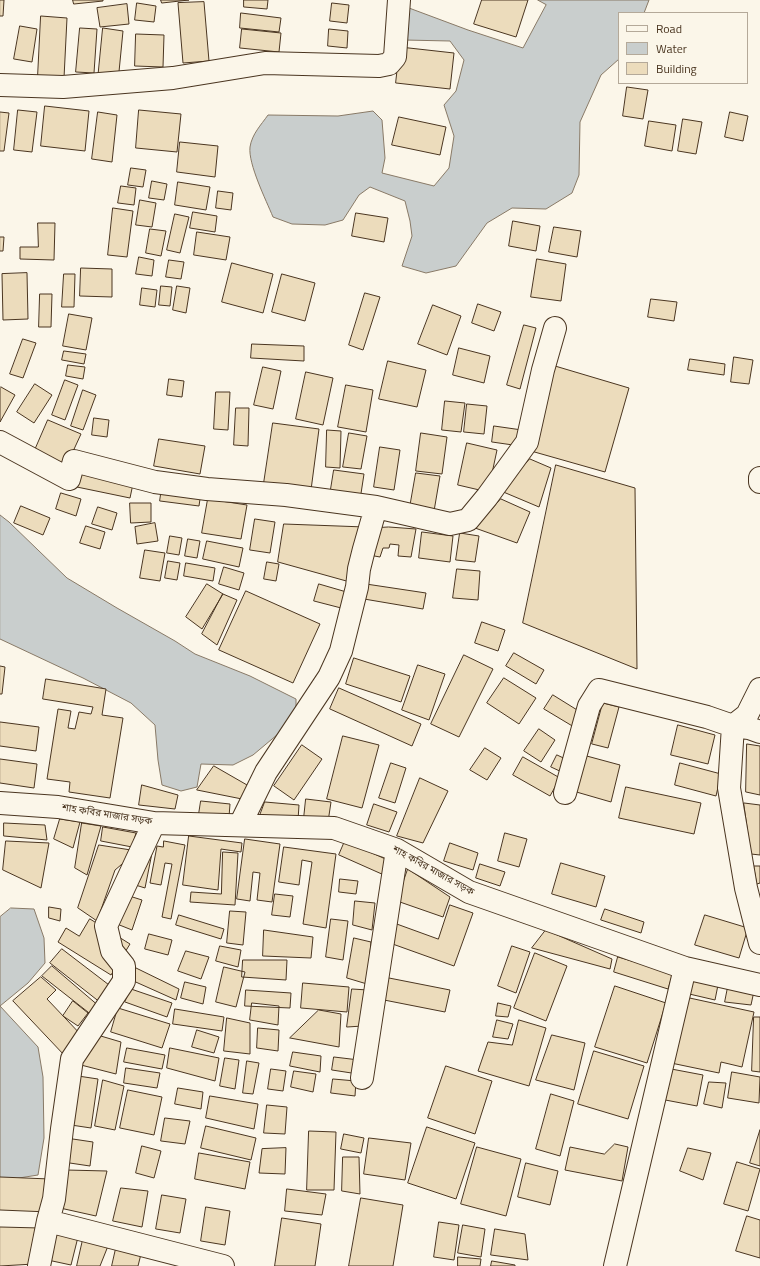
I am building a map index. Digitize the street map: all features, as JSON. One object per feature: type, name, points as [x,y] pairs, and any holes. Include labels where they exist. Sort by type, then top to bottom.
[{"type":"street","points":[[0,85],[63,87],[173,78],[265,63],[379,66],[389,64],[395,58],[399,0]]},
{"type":"street","points":[[0,442],[69,478],[74,462],[155,482],[207,489],[286,495],[376,507],[450,524],[468,520],[487,497],[527,442],[543,370],[555,328]]},
{"type":"street","points":[[240,825],[266,772],[329,677],[341,651],[357,588],[359,569],[376,507]]},
{"type":"street","points":[[760,689],[747,715],[733,726],[729,788],[746,888],[760,943]]},
{"type":"street","points":[[565,793],[589,706],[599,690],[760,732]]},
{"type":"street","name":"শাহ কবির মাজার সড়ক","points":[[0,803],[58,807],[154,823],[334,828],[397,850],[469,892],[685,968],[760,985]]},
{"type":"street","points":[[39,1266],[54,1199],[72,1059],[124,981],[124,966],[112,951],[106,926],[154,823]]},
{"type":"street","points":[[362,1078],[397,850]]},
{"type":"street","points":[[615,1266],[685,968]]},
{"type":"street","points":[[48,1221],[223,1266]]},
{"type":"water","points":[[538,0],[649,0],[644,12],[618,12],[618,60],[601,75],[580,122],[579,175],[572,193],[546,209],[512,208],[487,223],[456,266],[426,273],[402,266],[412,236],[405,201],[370,187],[359,195],[343,220],[325,225],[292,224],[273,217],[258,182],[250,154],[251,142],[257,130],[268,115],[338,116],[373,111],[382,120],[385,158],[382,173],[434,186],[449,168],[454,136],[444,105],[456,91],[464,60],[450,41],[404,40],[409,8],[468,30],[523,48],[546,5]]},
{"type":"water","points":[[0,515],[67,578],[195,654],[250,676],[296,699],[296,719],[253,755],[233,765],[201,764],[197,787],[181,791],[162,785],[155,725],[131,703],[83,678],[0,639]]},
{"type":"water","points":[[11,908],[34,909],[44,938],[45,963],[28,983],[0,1006],[0,917]]},
{"type":"water","points":[[0,1006],[38,1047],[43,1077],[44,1138],[38,1175],[0,1181]]},
{"type":"building","points":[[0,0],[4,0],[3,16],[0,16]]},
{"type":"building","points":[[73,0],[103,0],[103,1],[74,4]]},
{"type":"building","points":[[161,0],[189,0],[162,3]]},
{"type":"building","points":[[244,0],[268,0],[267,9],[244,7]]},
{"type":"building","points":[[482,0],[528,0],[516,37],[474,24]]},
{"type":"building","points":[[204,2],[209,61],[183,63],[178,3]]},
{"type":"building","points":[[137,3],[156,6],[154,22],[135,20]]},
{"type":"building","points":[[332,3],[349,5],[347,23],[330,21]]},
{"type":"building","points":[[127,4],[129,24],[100,27],[97,8]]},
{"type":"building","points":[[241,13],[281,18],[279,32],[240,28]]},
{"type":"building","points":[[41,16],[67,18],[64,78],[38,76]]},
{"type":"building","points":[[20,26],[37,29],[32,62],[14,59]]},
{"type":"building","points":[[80,28],[97,29],[94,73],[76,72]]},
{"type":"building","points":[[103,28],[123,31],[118,82],[98,79]]},
{"type":"building","points":[[242,29],[281,33],[279,52],[240,48]]},
{"type":"building","points":[[329,29],[348,31],[347,48],[328,46]]},
{"type":"building","points":[[136,34],[164,35],[163,67],[135,66]]},
{"type":"building","points":[[400,47],[454,53],[450,89],[396,83]]},
{"type":"building","points":[[627,87],[648,90],[643,119],[623,116]]},
{"type":"building","points":[[45,106],[89,111],[85,151],[41,146]]},
{"type":"building","points":[[18,110],[37,112],[32,152],[14,150]]},
{"type":"building","points":[[139,110],[181,114],[177,152],[136,148]]},
{"type":"building","points":[[0,112],[9,113],[4,151],[0,151]]},
{"type":"building","points":[[98,112],[117,115],[112,162],[92,159]]},
{"type":"building","points":[[730,112],[748,116],[743,141],[725,137]]},
{"type":"building","points":[[399,117],[446,127],[440,155],[392,145]]},
{"type":"building","points":[[683,119],[702,122],[696,154],[678,151]]},
{"type":"building","points":[[649,121],[676,125],[672,151],[645,146]]},
{"type":"building","points":[[180,142],[218,146],[215,177],[177,172]]},
{"type":"building","points":[[131,168],[146,170],[143,187],[128,185]]},
{"type":"building","points":[[152,181],[167,184],[164,200],[149,198]]},
{"type":"building","points":[[178,182],[210,187],[206,210],[175,205]]},
{"type":"building","points":[[121,186],[136,188],[134,205],[118,203]]},
{"type":"building","points":[[218,191],[233,193],[231,210],[216,208]]},
{"type":"building","points":[[140,200],[156,203],[152,227],[136,225]]},
{"type":"building","points":[[113,208],[133,211],[127,257],[108,255]]},
{"type":"building","points":[[193,212],[217,216],[215,232],[190,228]]},
{"type":"building","points":[[356,213],[388,218],[384,242],[352,236]]},
{"type":"building","points":[[175,214],[189,217],[180,253],[167,250]]},
{"type":"building","points":[[513,221],[540,226],[536,251],[509,246]]},
{"type":"building","points":[[38,223],[55,223],[54,260],[20,259],[20,247],[38,247]]},
{"type":"building","points":[[554,227],[581,231],[577,257],[549,252]]},
{"type":"building","points":[[150,229],[166,231],[161,256],[146,253]]},
{"type":"building","points":[[197,232],[230,237],[226,260],[194,255]]},
{"type":"building","points":[[0,237],[4,237],[3,251],[0,251]]},
{"type":"building","points":[[139,257],[154,260],[152,276],[136,274]]},
{"type":"building","points":[[537,259],[566,264],[561,301],[531,297]]},
{"type":"building","points":[[169,260],[184,262],[181,279],[166,277]]},
{"type":"building","points":[[232,263],[273,274],[263,313],[222,302]]},
{"type":"building","points":[[81,268],[112,269],[112,297],[80,296]]},
{"type":"building","points":[[27,273],[28,319],[3,320],[2,274]]},
{"type":"building","points":[[64,274],[75,274],[74,307],[62,307]]},
{"type":"building","points":[[282,274],[315,283],[305,321],[272,312]]},
{"type":"building","points":[[161,286],[172,287],[170,306],[159,305]]},
{"type":"building","points":[[177,286],[190,288],[186,313],[173,310]]},
{"type":"building","points":[[142,288],[157,290],[155,307],[140,305]]},
{"type":"building","points":[[365,293],[380,297],[363,350],[349,345]]},
{"type":"building","points":[[40,294],[52,294],[51,327],[39,327]]},
{"type":"building","points":[[651,299],[677,302],[674,321],[648,317]]},
{"type":"building","points":[[478,304],[501,312],[494,331],[472,323]]},
{"type":"building","points":[[433,305],[461,316],[447,355],[418,344]]},
{"type":"building","points":[[69,314],[92,318],[86,350],[63,346]]},
{"type":"building","points":[[524,325],[536,328],[520,389],[507,385]]},
{"type":"building","points":[[23,339],[36,343],[23,378],[10,374]]},
{"type":"building","points":[[252,344],[304,346],[304,361],[251,358]]},
{"type":"building","points":[[459,348],[490,356],[484,383],[453,375]]},
{"type":"building","points":[[64,351],[86,354],[84,364],[62,360]]},
{"type":"building","points":[[734,357],[753,360],[749,384],[731,382]]},
{"type":"building","points":[[690,359],[725,364],[724,375],[688,370]]},
{"type":"building","points":[[388,361],[426,370],[417,407],[379,399]]},
{"type":"building","points":[[68,365],[85,367],[83,379],[66,376]]},
{"type":"building","points":[[555,366],[629,388],[605,472],[531,451]]},
{"type":"building","points":[[263,367],[281,371],[273,409],[254,405]]},
{"type":"building","points":[[306,372],[333,378],[323,425],[296,419]]},
{"type":"building","points":[[169,379],[184,381],[182,397],[167,395]]},
{"type":"building","points":[[65,380],[78,385],[65,420],[52,415]]},
{"type":"building","points":[[35,384],[52,395],[34,423],[17,412]]},
{"type":"building","points":[[346,385],[373,390],[366,432],[338,427]]},
{"type":"building","points":[[1,387],[15,395],[0,422],[0,388]]},
{"type":"building","points":[[83,390],[96,395],[83,430],[71,426]]},
{"type":"building","points":[[216,392],[230,392],[228,430],[214,429]]},
{"type":"building","points":[[445,401],[465,403],[461,432],[442,430]]},
{"type":"building","points":[[467,404],[487,406],[484,434],[464,432]]},
{"type":"building","points":[[236,408],[249,408],[248,446],[234,445]]},
{"type":"building","points":[[94,418],[109,420],[107,437],[92,435]]},
{"type":"building","points":[[48,420],[81,434],[64,471],[32,457]]},
{"type":"building","points":[[273,423],[319,429],[311,490],[264,483]]},
{"type":"building","points":[[494,426],[522,430],[520,446],[492,442]]},
{"type":"building","points":[[327,430],[341,431],[340,468],[326,467]]},
{"type":"building","points":[[349,433],[367,436],[361,469],[343,467]]},
{"type":"building","points":[[421,433],[447,437],[442,474],[416,471]]},
{"type":"building","points":[[159,439],[205,446],[200,474],[154,466]]},
{"type":"building","points":[[467,443],[497,450],[488,492],[458,485]]},
{"type":"building","points":[[380,447],[400,450],[394,490],[374,487]]},
{"type":"building","points":[[530,459],[551,468],[539,507],[501,491]]},
{"type":"building","points":[[556,465],[635,488],[637,669],[523,623]]},
{"type":"building","points":[[77,467],[134,479],[130,498],[72,486]]},
{"type":"building","points":[[334,470],[364,474],[360,500],[330,495]]},
{"type":"building","points":[[416,473],[440,476],[433,517],[409,513]]},
{"type":"building","points":[[162,487],[201,492],[199,506],[160,501]]},
{"type":"building","points":[[61,493],[81,499],[76,516],[56,509]]},
{"type":"building","points":[[208,499],[247,505],[241,539],[202,533]]},
{"type":"building","points":[[501,499],[530,512],[517,543],[475,528]]},
{"type":"building","points":[[130,503],[151,503],[151,522],[131,523]]},
{"type":"building","points":[[21,506],[50,518],[43,535],[14,523]]},
{"type":"building","points":[[98,507],[117,513],[112,530],[92,524]]},
{"type":"building","points":[[255,519],[275,522],[270,553],[250,550]]},
{"type":"building","points":[[155,523],[158,541],[137,544],[135,527]]},
{"type":"building","points":[[284,524],[365,527],[350,582],[278,562]]},
{"type":"building","points":[[86,526],[105,532],[100,549],[80,543]]},
{"type":"building","points":[[389,527],[416,529],[411,557],[398,556],[399,545],[390,544],[389,548],[383,548],[380,557],[369,555],[377,528]]},
{"type":"building","points":[[422,532],[453,536],[450,562],[419,558]]},
{"type":"building","points":[[460,533],[479,536],[475,562],[456,560]]},
{"type":"building","points":[[170,536],[182,538],[179,555],[167,553]]},
{"type":"building","points":[[188,539],[200,541],[197,558],[185,556]]},
{"type":"building","points":[[207,541],[243,548],[239,567],[203,559]]},
{"type":"building","points":[[145,550],[165,553],[160,581],[140,578]]},
{"type":"building","points":[[168,561],[180,563],[177,580],[165,578]]},
{"type":"building","points":[[267,562],[279,564],[276,581],[264,579]]},
{"type":"building","points":[[186,563],[215,568],[213,581],[184,576]]},
{"type":"building","points":[[224,567],[244,573],[239,590],[219,584]]},
{"type":"building","points":[[457,569],[480,571],[478,600],[453,598]]},
{"type":"building","points":[[207,584],[223,594],[202,629],[186,617]]},
{"type":"building","points":[[319,584],[350,593],[345,609],[314,601]]},
{"type":"building","points":[[366,584],[426,593],[423,609],[364,599]]},
{"type":"building","points":[[246,591],[320,624],[293,683],[219,650]]},
{"type":"building","points":[[223,594],[237,600],[217,645],[202,634]]},
{"type":"building","points":[[482,622],[505,630],[498,651],[475,643]]},
{"type":"building","points":[[514,653],[544,670],[536,684],[506,666]]},
{"type":"building","points":[[464,655],[493,669],[459,737],[431,724]]},
{"type":"building","points":[[354,658],[410,676],[401,702],[346,684]]},
{"type":"building","points":[[418,665],[445,674],[429,720],[402,710]]},
{"type":"building","points":[[0,666],[5,667],[2,694],[0,694]]},
{"type":"building","points":[[504,678],[536,698],[519,724],[487,703]]},
{"type":"building","points":[[46,679],[106,689],[102,715],[123,718],[110,798],[69,792],[70,782],[47,779],[58,709],[71,711],[68,728],[75,729],[79,712],[91,714],[93,707],[43,699]]},
{"type":"building","points":[[339,688],[421,724],[412,746],[330,709]]},
{"type":"building","points":[[553,695],[582,713],[574,727],[544,709]]},
{"type":"building","points":[[603,703],[619,707],[608,748],[592,744]]},
{"type":"building","points":[[0,722],[39,727],[36,751],[0,746]]},
{"type":"building","points":[[678,725],[715,735],[708,764],[671,755]]},
{"type":"building","points":[[539,729],[555,740],[541,762],[524,751]]},
{"type":"building","points":[[343,736],[379,745],[362,808],[327,799]]},
{"type":"building","points":[[747,744],[760,746],[760,795],[746,792]]},
{"type":"building","points":[[302,745],[322,759],[294,800],[274,786]]},
{"type":"building","points":[[485,748],[501,758],[487,780],[470,770]]},
{"type":"building","points":[[557,755],[570,761],[564,773],[551,767]]},
{"type":"building","points":[[583,755],[620,765],[611,802],[573,791]]},
{"type":"building","points":[[523,757],[560,778],[550,796],[513,775]]},
{"type":"building","points":[[0,759],[37,764],[34,788],[0,783]]},
{"type":"building","points":[[391,763],[406,768],[395,803],[379,798]]},
{"type":"building","points":[[680,763],[721,774],[716,796],[675,785]]},
{"type":"building","points":[[214,766],[254,789],[247,800],[197,790]]},
{"type":"building","points":[[420,778],[448,791],[423,843],[397,836]]},
{"type":"building","points":[[142,785],[178,795],[175,809],[139,805]]},
{"type":"building","points":[[626,787],[701,803],[694,834],[619,818]]},
{"type":"building","points":[[306,799],[331,802],[328,822],[304,818]]},
{"type":"building","points":[[201,801],[230,804],[229,817],[199,814]]},
{"type":"building","points":[[265,802],[299,805],[298,820],[259,818]]},
{"type":"building","points":[[744,803],[760,805],[760,855],[751,854]]},
{"type":"building","points":[[374,804],[397,812],[389,832],[367,825]]},
{"type":"building","points":[[60,819],[80,822],[73,848],[54,839]]},
{"type":"building","points":[[4,823],[45,825],[47,840],[4,836]]},
{"type":"building","points":[[82,823],[101,826],[87,875],[75,868]]},
{"type":"building","points":[[103,827],[136,833],[132,847],[101,841]]},
{"type":"building","points":[[505,833],[527,839],[519,867],[498,861]]},
{"type":"building","points":[[189,836],[242,843],[241,852],[221,849],[218,890],[183,885]]},
{"type":"building","points":[[245,839],[280,844],[272,902],[257,900],[260,873],[253,872],[250,901],[237,899]]},
{"type":"building","points":[[6,841],[49,843],[41,888],[3,870]]},
{"type":"building","points":[[164,841],[185,845],[171,919],[162,917],[172,864],[165,863],[161,885],[150,883],[157,846],[163,847]]},
{"type":"building","points":[[345,841],[390,861],[384,875],[339,855]]},
{"type":"building","points":[[450,843],[478,853],[473,870],[444,861]]},
{"type":"building","points":[[99,845],[131,850],[128,859],[115,870],[97,921],[78,908]]},
{"type":"building","points":[[284,847],[336,854],[326,928],[303,924],[312,862],[302,860],[299,885],[279,882]]},
{"type":"building","points":[[141,849],[152,853],[145,888],[129,883]]},
{"type":"building","points":[[223,852],[238,853],[235,905],[190,902],[191,892],[221,894]]},
{"type":"building","points":[[561,863],[605,876],[596,907],[552,894]]},
{"type":"building","points":[[480,864],[505,872],[500,886],[476,878]]},
{"type":"building","points":[[754,866],[760,866],[760,883],[757,884]]},
{"type":"building","points":[[408,869],[450,897],[443,917],[397,901]]},
{"type":"building","points":[[340,879],[358,881],[356,894],[339,892]]},
{"type":"building","points":[[123,894],[142,900],[132,930],[112,922]]},
{"type":"building","points":[[275,894],[293,896],[290,917],[272,915]]},
{"type":"building","points":[[355,901],[375,903],[372,930],[353,925]]},
{"type":"building","points":[[450,905],[473,913],[454,966],[387,942],[394,923],[438,939]]},
{"type":"building","points":[[49,907],[61,909],[60,921],[49,918]]},
{"type":"building","points":[[605,909],[644,922],[641,933],[601,920]]},
{"type":"building","points":[[230,911],[246,912],[243,945],[227,943]]},
{"type":"building","points":[[179,915],[224,929],[221,939],[176,925]]},
{"type":"building","points":[[705,915],[748,928],[739,958],[695,945]]},
{"type":"building","points":[[90,919],[130,944],[111,975],[58,942],[66,928],[79,936]]},
{"type":"building","points":[[331,919],[348,921],[343,960],[326,957]]},
{"type":"building","points":[[264,930],[313,937],[311,958],[263,956]]},
{"type":"building","points":[[546,930],[612,959],[610,969],[532,948]]},
{"type":"building","points":[[149,934],[172,940],[168,955],[145,949]]},
{"type":"building","points":[[354,938],[371,942],[367,984],[347,978]]},
{"type":"building","points":[[220,946],[241,950],[238,967],[216,961]]},
{"type":"building","points":[[512,946],[530,952],[516,993],[498,986]]},
{"type":"building","points":[[62,949],[113,988],[101,1003],[50,963]]},
{"type":"building","points":[[186,951],[209,957],[201,979],[178,971]]},
{"type":"building","points":[[535,953],[567,966],[546,1021],[514,1008]]},
{"type":"building","points":[[618,957],[673,973],[668,989],[614,972]]},
{"type":"building","points":[[243,960],[287,960],[286,980],[242,977]]},
{"type":"building","points":[[52,966],[100,1007],[93,1016],[42,976]]},
{"type":"building","points":[[224,967],[245,972],[236,1007],[216,1002]]},
{"type":"building","points":[[136,968],[179,989],[176,1000],[129,979]]},
{"type":"building","points":[[691,976],[718,985],[715,1000],[685,993]]},
{"type":"building","points":[[41,977],[56,990],[47,999],[84,1038],[65,1056],[13,1001]]},
{"type":"building","points":[[384,977],[450,990],[445,1012],[379,999]]},
{"type":"building","points":[[185,982],[206,987],[203,1004],[181,998]]},
{"type":"building","points":[[303,983],[349,987],[347,1012],[301,1008]]},
{"type":"building","points":[[615,986],[666,1003],[647,1063],[595,1047]]},
{"type":"building","points":[[728,987],[754,991],[751,1005],[725,1002]]},
{"type":"building","points":[[131,989],[172,1003],[167,1017],[125,1002]]},
{"type":"building","points":[[352,989],[368,990],[363,1026],[347,1027]]},
{"type":"building","points":[[246,990],[291,993],[290,1008],[245,1006]]},
{"type":"building","points":[[685,997],[754,1012],[742,1067],[721,1062],[719,1073],[671,1063]]},
{"type":"building","points":[[73,1001],[88,1013],[78,1026],[63,1016]]},
{"type":"building","points":[[252,1003],[279,1006],[278,1025],[250,1020]]},
{"type":"building","points":[[498,1003],[511,1006],[508,1017],[496,1016]]},
{"type":"building","points":[[118,1008],[170,1024],[162,1048],[111,1032]]},
{"type":"building","points":[[175,1009],[224,1017],[222,1031],[173,1024]]},
{"type":"building","points":[[319,1010],[341,1014],[339,1047],[290,1038]]},
{"type":"building","points":[[754,1017],[760,1017],[760,1072],[752,1071]]},
{"type":"building","points":[[227,1018],[250,1023],[250,1054],[224,1051]]},
{"type":"building","points":[[497,1020],[513,1024],[508,1039],[493,1037]]},
{"type":"building","points":[[519,1020],[546,1028],[529,1086],[478,1071],[488,1042],[512,1045]]},
{"type":"building","points":[[258,1028],[279,1030],[278,1051],[257,1048]]},
{"type":"building","points":[[197,1030],[219,1037],[214,1053],[192,1047]]},
{"type":"building","points":[[94,1034],[121,1042],[116,1074],[77,1064]]},
{"type":"building","points":[[552,1035],[585,1043],[574,1090],[536,1080]]},
{"type":"building","points":[[127,1048],[165,1055],[162,1069],[124,1062]]},
{"type":"building","points":[[170,1048],[219,1058],[215,1081],[167,1068]]},
{"type":"building","points":[[594,1051],[644,1066],[628,1119],[578,1104]]},
{"type":"building","points":[[293,1052],[321,1056],[320,1072],[290,1066]]},
{"type":"building","points":[[334,1057],[359,1060],[358,1074],[332,1070]]},
{"type":"building","points":[[225,1058],[239,1060],[235,1089],[220,1086]]},
{"type":"building","points":[[247,1061],[259,1063],[253,1094],[243,1093]]},
{"type":"building","points":[[446,1066],[492,1081],[475,1134],[428,1118]]},
{"type":"building","points":[[126,1068],[160,1073],[157,1088],[124,1083]]},
{"type":"building","points":[[666,1068],[703,1075],[697,1106],[660,1099]]},
{"type":"building","points":[[271,1069],[286,1071],[283,1091],[268,1089]]},
{"type":"building","points":[[294,1071],[316,1074],[313,1092],[291,1087]]},
{"type":"building","points":[[732,1072],[760,1077],[759,1103],[728,1098]]},
{"type":"building","points":[[78,1076],[98,1079],[91,1128],[71,1125]]},
{"type":"building","points":[[333,1079],[356,1081],[355,1096],[331,1093]]},
{"type":"building","points":[[103,1080],[124,1086],[115,1130],[95,1126]]},
{"type":"building","points":[[709,1082],[726,1083],[722,1108],[704,1104]]},
{"type":"building","points":[[178,1088],[203,1092],[201,1109],[175,1104]]},
{"type":"building","points":[[128,1090],[162,1097],[154,1135],[120,1128]]},
{"type":"building","points":[[551,1094],[574,1101],[560,1156],[536,1149]]},
{"type":"building","points":[[210,1096],[258,1104],[254,1129],[206,1118]]},
{"type":"building","points":[[267,1105],[287,1107],[285,1134],[264,1133]]},
{"type":"building","points":[[165,1118],[190,1121],[185,1144],[161,1141]]},
{"type":"building","points":[[206,1126],[256,1138],[251,1160],[201,1148]]},
{"type":"building","points":[[427,1127],[475,1143],[456,1199],[408,1183]]},
{"type":"building","points":[[760,1130],[760,1166],[750,1163]]},
{"type":"building","points":[[309,1131],[336,1132],[334,1190],[307,1190]]},
{"type":"building","points":[[344,1134],[364,1138],[361,1153],[341,1149]]},
{"type":"building","points":[[66,1138],[93,1142],[90,1166],[63,1162]]},
{"type":"building","points":[[369,1138],[411,1143],[405,1180],[364,1174]]},
{"type":"building","points":[[615,1144],[628,1147],[622,1181],[565,1170],[570,1147],[604,1154]]},
{"type":"building","points":[[142,1146],[161,1151],[154,1178],[136,1173]]},
{"type":"building","points":[[477,1147],[521,1159],[506,1216],[461,1204]]},
{"type":"building","points":[[286,1148],[285,1174],[259,1173],[262,1149]]},
{"type":"building","points":[[688,1148],[711,1153],[703,1180],[680,1171]]},
{"type":"building","points":[[199,1153],[250,1162],[245,1189],[195,1179]]},
{"type":"building","points":[[343,1157],[359,1157],[360,1194],[342,1191]]},
{"type":"building","points":[[737,1162],[760,1169],[748,1211],[724,1204]]},
{"type":"building","points":[[526,1163],[558,1171],[550,1205],[518,1197]]},
{"type":"building","points":[[66,1170],[107,1171],[96,1216],[60,1208]]},
{"type":"building","points":[[0,1177],[50,1179],[49,1212],[0,1210]]},
{"type":"building","points":[[121,1188],[148,1191],[142,1227],[113,1221]]},
{"type":"building","points":[[287,1189],[326,1194],[322,1215],[285,1211]]},
{"type":"building","points":[[162,1195],[186,1199],[180,1233],[156,1229]]},
{"type":"building","points":[[361,1198],[403,1205],[393,1266],[349,1266]]},
{"type":"building","points":[[206,1207],[230,1211],[225,1245],[201,1241]]},
{"type":"building","points":[[747,1216],[760,1220],[760,1258],[736,1251]]},
{"type":"building","points":[[282,1218],[321,1224],[315,1266],[275,1266]]},
{"type":"building","points":[[439,1222],[459,1225],[454,1260],[434,1257]]},
{"type":"building","points":[[52,1224],[79,1233],[71,1265],[43,1259]]},
{"type":"building","points":[[463,1225],[485,1229],[481,1257],[458,1253]]},
{"type":"building","points":[[0,1227],[40,1228],[34,1264],[0,1266]]},
{"type":"building","points":[[495,1229],[525,1234],[528,1260],[491,1255]]},
{"type":"building","points":[[84,1235],[110,1241],[100,1266],[77,1266]]},
{"type":"building","points":[[117,1244],[142,1250],[138,1266],[112,1266]]},
{"type":"building","points":[[458,1257],[481,1259],[480,1266],[458,1266]]},
{"type":"building","points":[[492,1261],[515,1265],[515,1266],[491,1266]]}]
